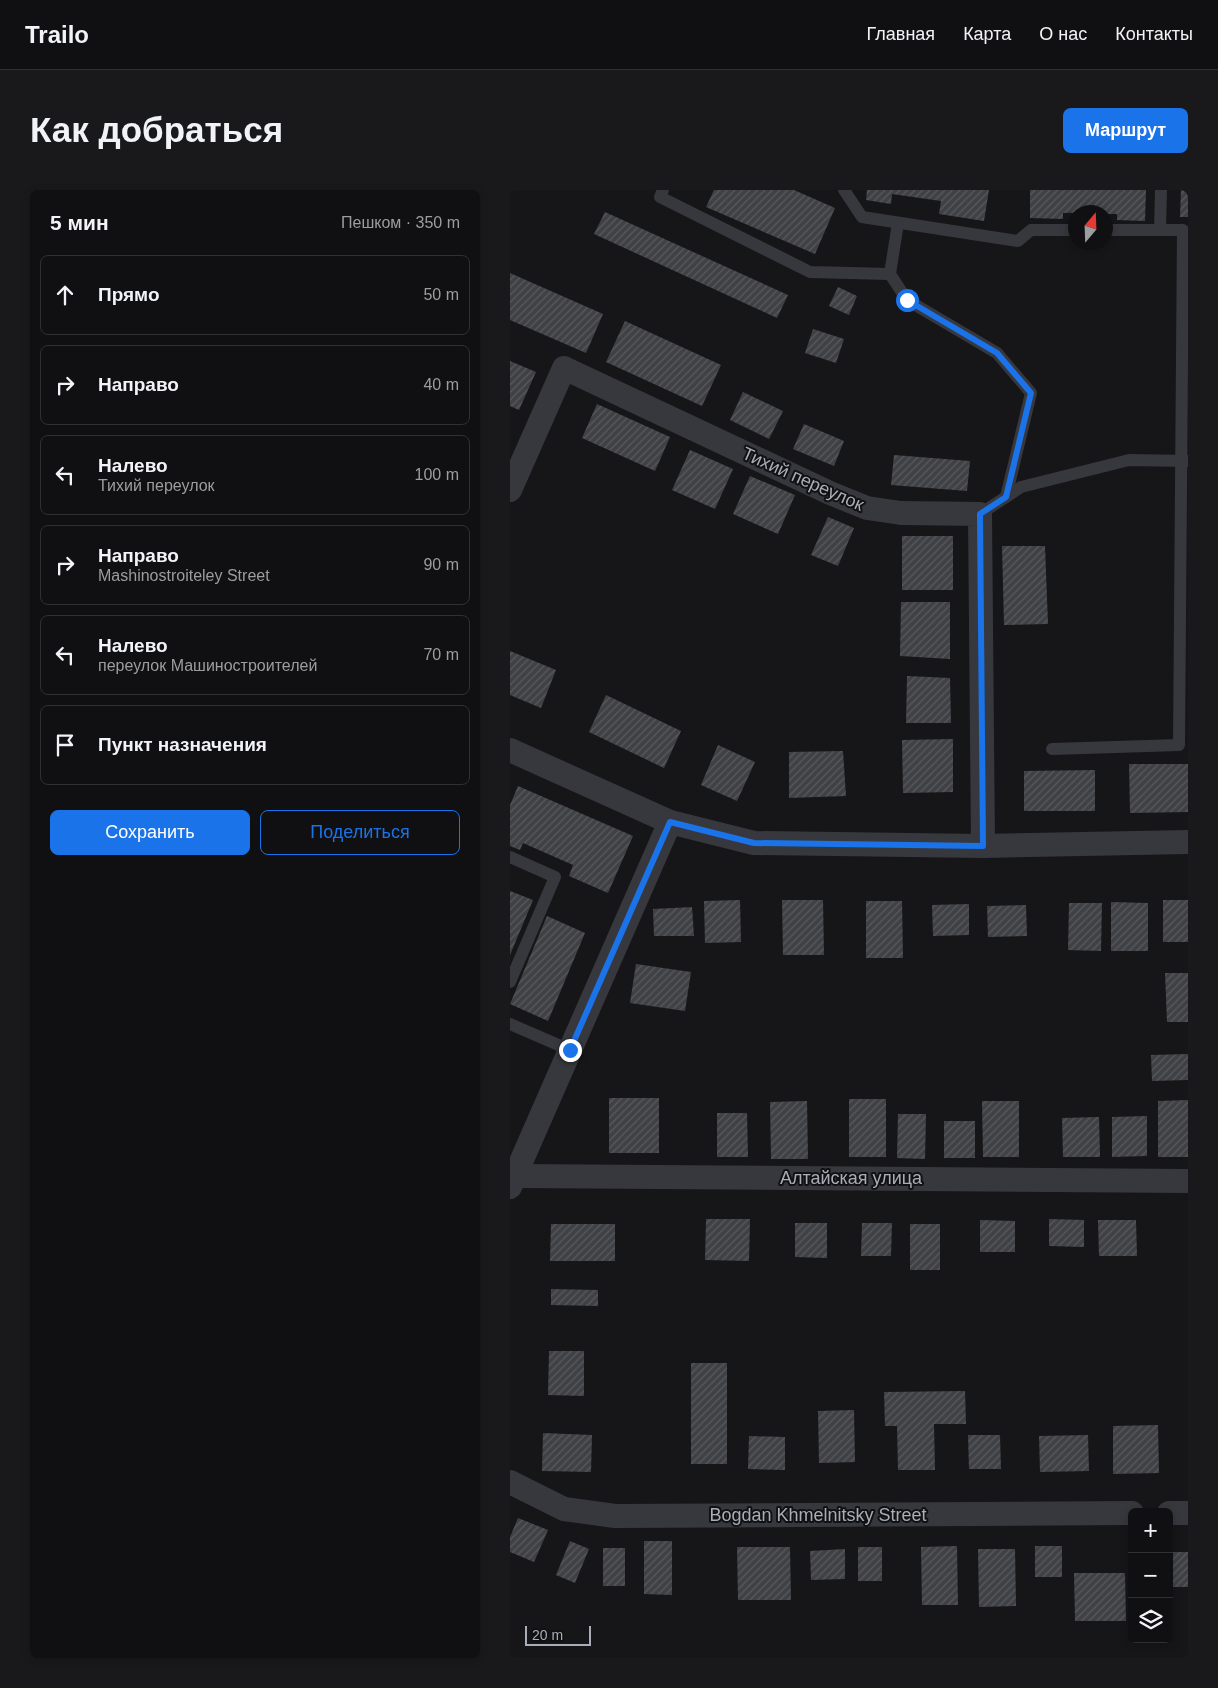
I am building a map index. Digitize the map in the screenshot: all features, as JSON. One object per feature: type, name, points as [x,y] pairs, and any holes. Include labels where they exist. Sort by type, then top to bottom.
[{"type":"street","name":"Тихий переулок","points":[[510,490],[564,368],[830,493],[867,508],[901,513],[980,514]]},
{"type":"street","points":[[980,514],[983,846]]},
{"type":"street","points":[[510,750],[670,822],[754,843],[983,846],[1188,842]]},
{"type":"street","points":[[512,1182],[670,822]]},
{"type":"street","name":"Алтайская улица","points":[[512,1182],[1188,1181]]},
{"type":"street","name":"Bogdan Khmelnitsky Street","points":[[510,1482],[564,1508],[615,1516],[1128,1513]]},
{"type":"street","points":[[1173,1513],[1188,1513]]},
{"type":"lane","points":[[663,190],[660,197],[810,272],[890,274]]},
{"type":"lane","points":[[844,190],[862,217],[1018,241],[1031,230],[1068,230]]},
{"type":"lane","points":[[1160,230],[1161,190]]},
{"type":"lane","points":[[898,223],[890,274],[907,300],[997,353],[1031,393],[1006,497]]},
{"type":"lane","points":[[1052,749],[1180,745],[1185,461],[1183,230],[1113,230]]},
{"type":"lane","points":[[980,514],[1020,487],[1130,460],[1185,461]]},
{"type":"lane","points":[[510,857],[555,877],[510,982]]},
{"type":"lane","points":[[510,1024],[570,1050]]},
{"type":"building","points":[[714,190],[794,190],[835,208],[815,254],[706,207]]},
{"type":"building","points":[[867,190],[989,190],[984,221],[939,214],[941,201],[892,194],[891,204],[866,200]]},
{"type":"building","points":[[1030,190],[1146,190],[1145,221],[1117,220],[1117,214],[1113,214],[1113,205],[1068,205],[1068,213],[1063,213],[1063,219],[1030,218]]},
{"type":"building","points":[[1181,190],[1188,190],[1188,217],[1180,217]]},
{"type":"building","points":[[605,212],[788,295],[777,318],[594,234]]},
{"type":"building","points":[[510,273],[603,314],[586,353],[510,320]]},
{"type":"building","points":[[838,287],[857,296],[849,315],[829,306]]},
{"type":"building","points":[[625,321],[721,365],[702,406],[606,362]]},
{"type":"building","points":[[813,329],[844,339],[836,363],[805,353]]},
{"type":"building","points":[[510,361],[536,372],[519,410],[510,406]]},
{"type":"building","points":[[743,392],[783,411],[769,439],[730,420]]},
{"type":"building","points":[[597,404],[670,437],[655,471],[582,438]]},
{"type":"building","points":[[804,424],[844,441],[834,466],[793,449]]},
{"type":"building","points":[[690,450],[733,469],[715,509],[672,490]]},
{"type":"building","points":[[894,455],[970,461],[967,491],[891,485]]},
{"type":"building","points":[[750,476],[795,495],[778,534],[733,514]]},
{"type":"building","points":[[828,517],[854,528],[838,566],[811,555]]},
{"type":"building","points":[[902,536],[953,536],[953,590],[902,590]]},
{"type":"building","points":[[1002,546],[1045,546],[1048,624],[1004,625]]},
{"type":"building","points":[[901,602],[950,602],[950,659],[900,656]]},
{"type":"building","points":[[510,651],[556,670],[541,708],[510,695]]},
{"type":"building","points":[[907,676],[950,678],[951,723],[906,723]]},
{"type":"building","points":[[606,695],[681,731],[664,768],[589,732]]},
{"type":"building","points":[[953,739],[953,792],[903,793],[902,740]]},
{"type":"building","points":[[718,745],[755,762],[737,801],[701,785]]},
{"type":"building","points":[[843,751],[846,796],[789,798],[789,752]]},
{"type":"building","points":[[1129,764],[1188,764],[1188,812],[1130,813]]},
{"type":"building","points":[[1095,770],[1095,811],[1024,811],[1024,771]]},
{"type":"building","points":[[518,786],[633,836],[608,893],[569,876],[573,865],[523,843],[520,850],[510,846],[510,805]]},
{"type":"building","points":[[510,891],[533,900],[510,955]]},
{"type":"building","points":[[740,900],[741,942],[705,943],[704,901]]},
{"type":"building","points":[[782,900],[823,900],[824,955],[783,955]]},
{"type":"building","points":[[1163,900],[1188,900],[1188,942],[1163,942]]},
{"type":"building","points":[[866,901],[902,901],[903,958],[866,958]]},
{"type":"building","points":[[1111,902],[1148,903],[1148,951],[1111,951]]},
{"type":"building","points":[[1069,903],[1102,903],[1101,951],[1068,950]]},
{"type":"building","points":[[969,904],[969,935],[933,936],[932,905]]},
{"type":"building","points":[[1026,905],[1027,936],[988,937],[987,906]]},
{"type":"building","points":[[692,907],[694,936],[654,936],[653,909]]},
{"type":"building","points":[[547,916],[585,933],[548,1021],[510,1004]]},
{"type":"building","points":[[636,964],[691,972],[685,1011],[630,1003]]},
{"type":"building","points":[[1165,973],[1188,973],[1188,1022],[1167,1022]]},
{"type":"building","points":[[1188,1054],[1188,1080],[1152,1081],[1151,1055]]},
{"type":"building","points":[[609,1098],[659,1098],[659,1153],[609,1153]]},
{"type":"building","points":[[849,1099],[886,1099],[886,1157],[849,1157]]},
{"type":"building","points":[[1188,1100],[1188,1157],[1158,1157],[1158,1101]]},
{"type":"building","points":[[807,1101],[808,1159],[771,1159],[770,1102]]},
{"type":"building","points":[[982,1101],[1019,1101],[1019,1157],[983,1157]]},
{"type":"building","points":[[717,1113],[747,1113],[748,1157],[717,1157]]},
{"type":"building","points":[[898,1114],[926,1114],[925,1159],[897,1158]]},
{"type":"building","points":[[1147,1116],[1147,1156],[1112,1157],[1112,1117]]},
{"type":"building","points":[[1099,1117],[1100,1157],[1063,1157],[1062,1118]]},
{"type":"building","points":[[944,1121],[975,1121],[975,1158],[944,1158]]},
{"type":"building","points":[[706,1219],[750,1219],[749,1261],[705,1260]]},
{"type":"building","points":[[1049,1219],[1084,1220],[1084,1247],[1049,1246]]},
{"type":"building","points":[[980,1220],[1015,1221],[1015,1252],[980,1252]]},
{"type":"building","points":[[1098,1220],[1136,1220],[1137,1256],[1099,1256]]},
{"type":"building","points":[[795,1223],[827,1223],[827,1258],[795,1257]]},
{"type":"building","points":[[862,1223],[892,1223],[891,1256],[861,1256]]},
{"type":"building","points":[[551,1224],[615,1224],[615,1261],[550,1261]]},
{"type":"building","points":[[910,1224],[940,1224],[940,1270],[910,1270]]},
{"type":"building","points":[[551,1289],[598,1290],[598,1306],[551,1305]]},
{"type":"building","points":[[549,1351],[584,1351],[584,1396],[548,1395]]},
{"type":"building","points":[[691,1363],[727,1363],[727,1464],[691,1464]]},
{"type":"building","points":[[965,1391],[966,1424],[934,1424],[935,1470],[898,1470],[897,1426],[885,1426],[884,1392]]},
{"type":"building","points":[[854,1410],[855,1462],[819,1463],[818,1411]]},
{"type":"building","points":[[1158,1425],[1159,1473],[1113,1474],[1113,1426]]},
{"type":"building","points":[[543,1433],[592,1435],[591,1472],[542,1471]]},
{"type":"building","points":[[968,1435],[1000,1435],[1001,1469],[969,1469]]},
{"type":"building","points":[[1088,1435],[1089,1471],[1040,1472],[1039,1436]]},
{"type":"building","points":[[749,1436],[785,1437],[785,1470],[748,1469]]},
{"type":"building","points":[[518,1518],[548,1530],[534,1562],[510,1552],[510,1537]]},
{"type":"building","points":[[570,1541],[589,1549],[575,1583],[556,1575]]},
{"type":"building","points":[[644,1541],[672,1541],[672,1595],[644,1594]]},
{"type":"building","points":[[957,1546],[958,1605],[922,1605],[921,1547]]},
{"type":"building","points":[[1035,1546],[1062,1546],[1062,1577],[1035,1577]]},
{"type":"building","points":[[737,1547],[790,1547],[791,1600],[738,1600]]},
{"type":"building","points":[[858,1547],[882,1547],[882,1581],[858,1581]]},
{"type":"building","points":[[603,1548],[625,1548],[625,1586],[603,1586]]},
{"type":"building","points":[[845,1549],[845,1579],[811,1580],[810,1551]]},
{"type":"building","points":[[978,1549],[1015,1549],[1016,1606],[979,1607]]},
{"type":"building","points":[[1173,1552],[1188,1552],[1188,1587],[1173,1587]]},
{"type":"building","points":[[1074,1573],[1125,1573],[1126,1621],[1075,1621]]},
{"type":"route","points":[[570,1050],[670,822],[754,843],[983,846],[980,514],[1006,497],[1031,393],[997,353],[907,300]]}]
